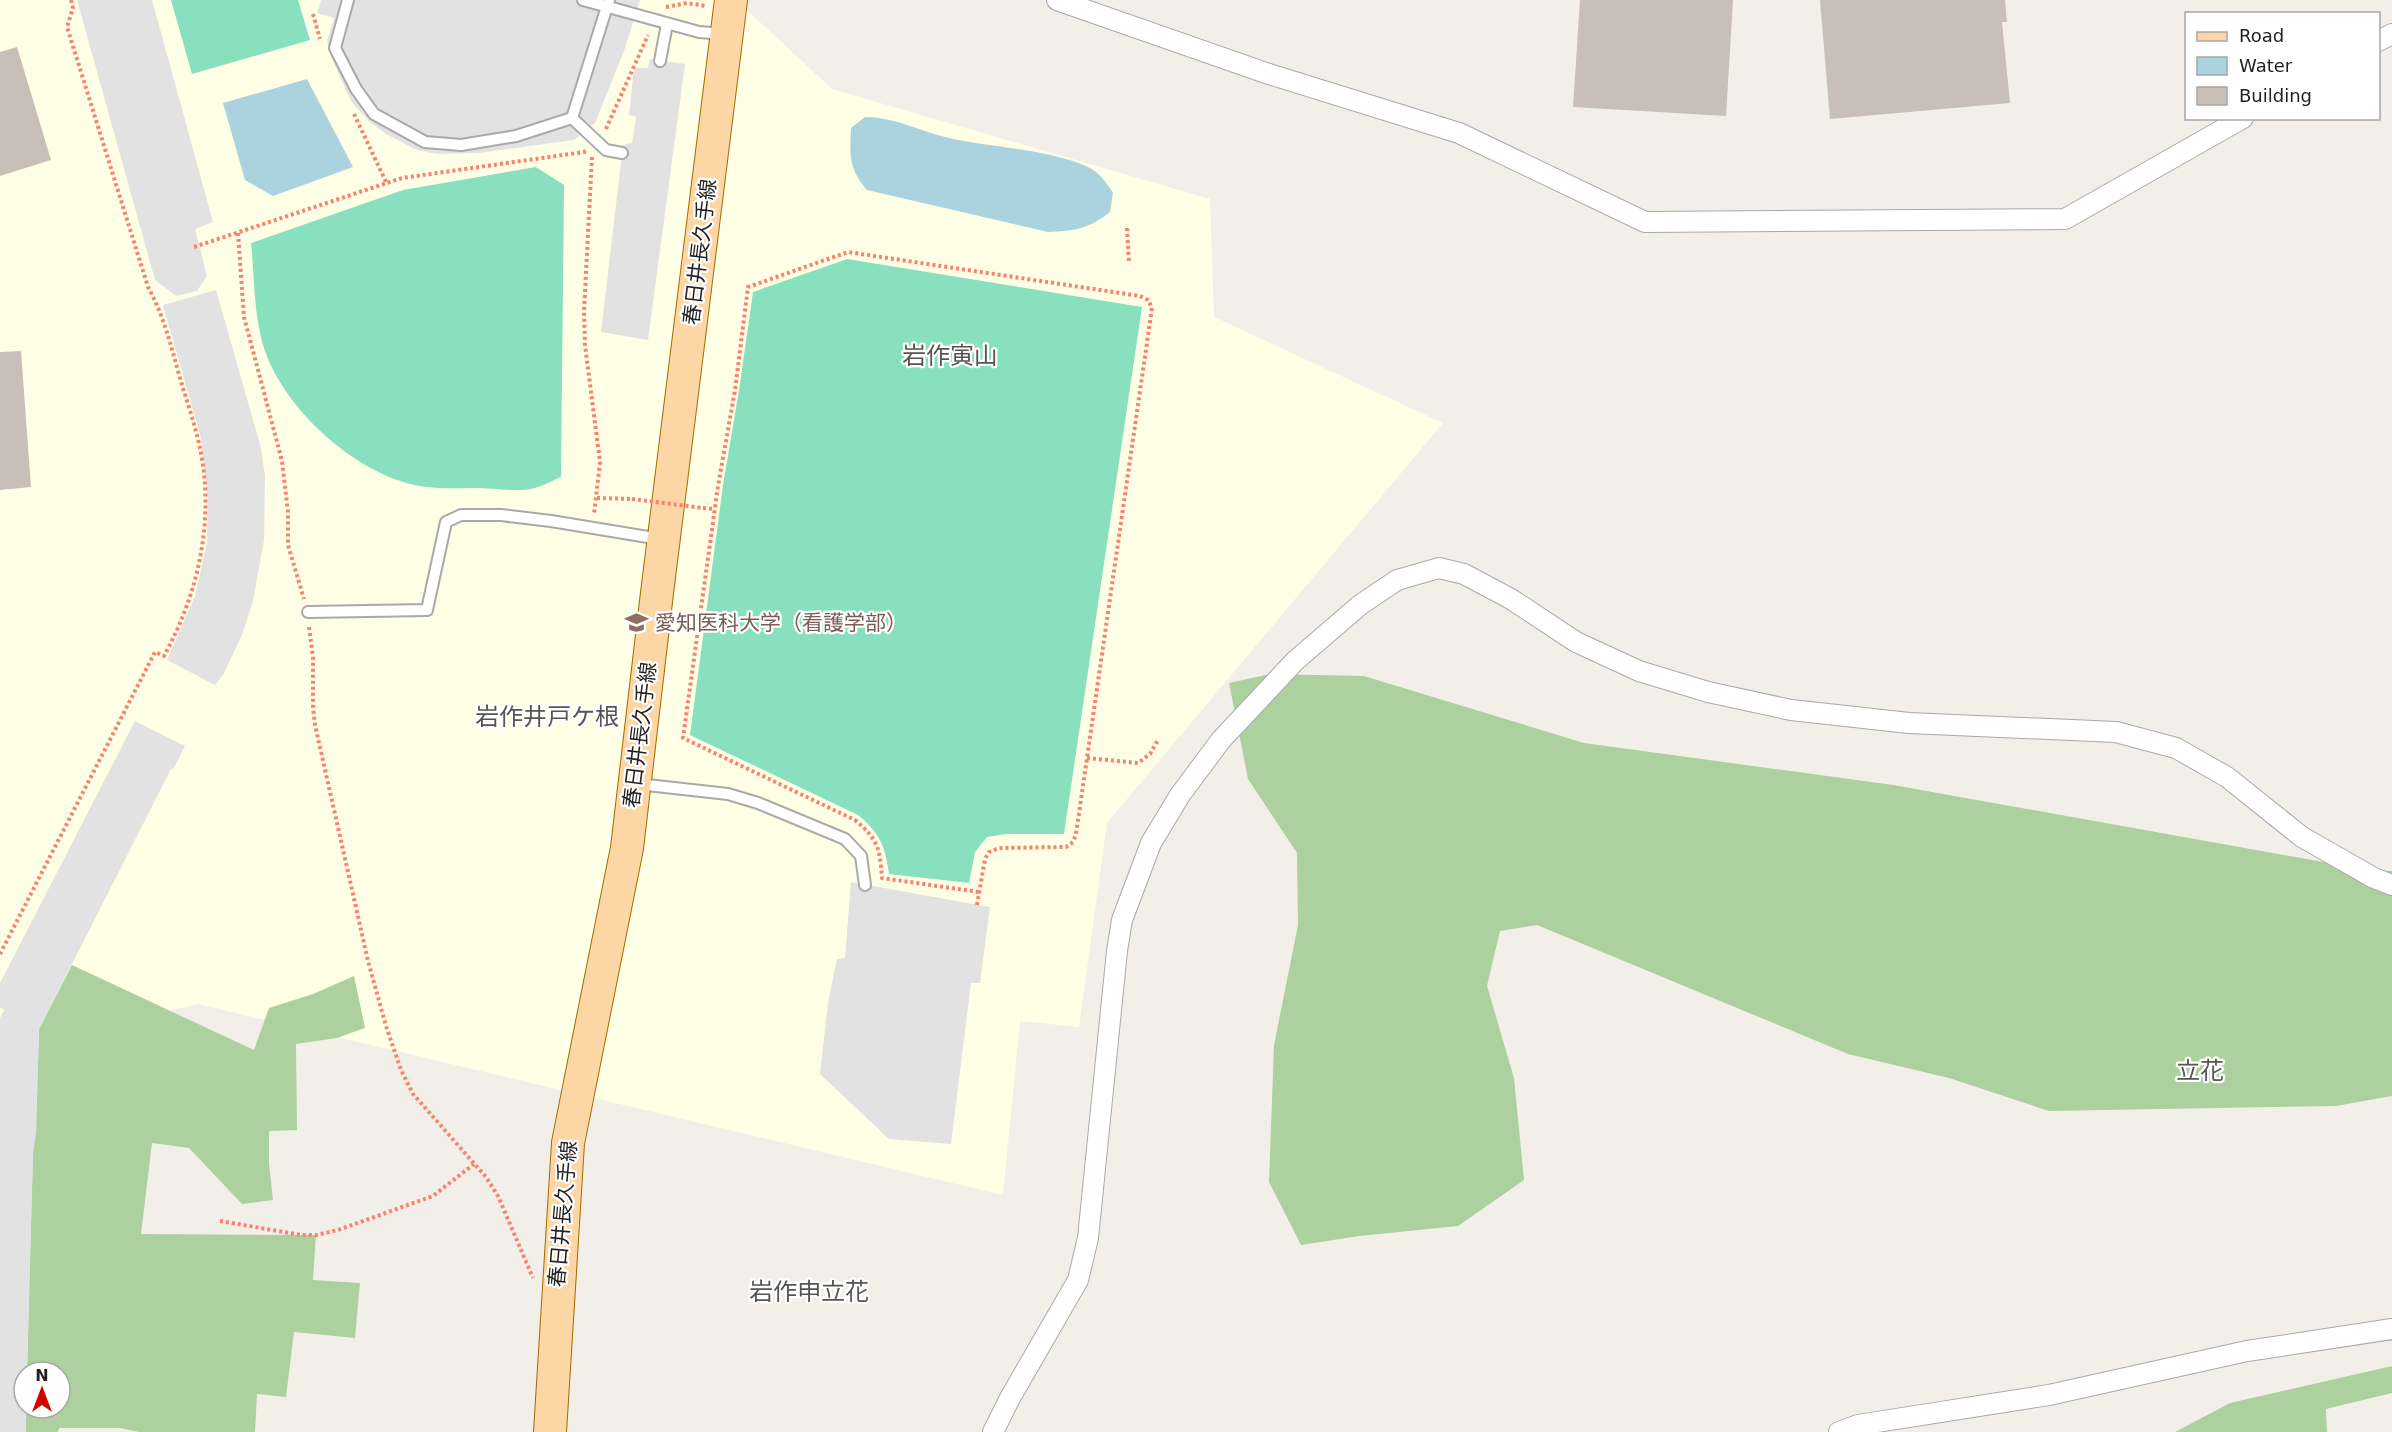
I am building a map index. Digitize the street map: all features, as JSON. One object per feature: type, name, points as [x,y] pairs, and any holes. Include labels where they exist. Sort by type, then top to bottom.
[{"type":"main road","name":"春日井長久手線","points":[[550,1432],[556,1302],[568,1143],[627,848],[731,0]]},
{"type":"street","points":[[1057,0],[1269,74],[1459,133],[1645,222],[2065,219],[2239,120]]},
{"type":"street","points":[[993,1432],[1078,1280],[1088,1238],[1122,920],[1151,843],[1180,795],[1221,740],[1294,661],[1360,605],[1397,580],[1439,568],[1464,574],[1511,599],[1576,642],[1638,671],[1791,710],[1909,723],[2116,732],[2176,748],[2227,777],[2302,837],[2373,878],[2392,885]]},
{"type":"street","points":[[1839,1432],[1858,1425],[2060,1393],[2247,1351],[2392,1329]]},
{"type":"lane","points":[[348,0],[335,48],[356,89],[374,114],[395,127],[425,142],[461,145],[516,136],[572,118]]},
{"type":"lane","points":[[583,0],[608,3],[667,24],[699,32],[727,34]]},
{"type":"lane","points":[[572,118],[608,3]]},
{"type":"lane","points":[[660,61],[667,24]]},
{"type":"lane","points":[[572,118],[606,150],[622,153]]},
{"type":"lane","points":[[308,612],[427,610],[446,522],[461,516],[511,516],[663,540]]},
{"type":"lane","points":[[635,783],[728,794],[758,803],[845,839],[861,856],[865,885]]},
{"type":"path","points":[[0,954],[155,652],[164,656],[171,645],[192,593],[203,535],[203,467],[197,435],[161,309],[148,287],[67,27],[74,8],[71,0]]},
{"type":"path","points":[[584,152],[592,158],[584,311],[585,345],[600,462],[597,498],[591,528]]},
{"type":"path","points":[[1127,228],[1129,263]]},
{"type":"path","points":[[238,233],[244,317],[282,460],[287,504],[288,545],[308,612],[313,657],[315,725],[368,961],[386,1026],[401,1070],[413,1094],[474,1164],[498,1196],[544,1301],[556,1302]]},
{"type":"path","points":[[976,905],[979,892],[985,859],[990,852],[999,848],[1066,847],[1073,842],[1152,308],[1148,300],[1140,296],[848,252],[748,287],[735,390],[715,509],[683,738],[855,820],[870,832],[876,841],[881,856],[882,878],[979,892]]},
{"type":"path","points":[[597,498],[632,499],[715,509]]},
{"type":"path","points":[[1087,758],[1138,764],[1150,754],[1158,740]]},
{"type":"path","points":[[220,1221],[301,1235],[316,1235],[338,1230],[433,1196],[474,1164]]},
{"type":"shaded area","name":"愛知医科大学（看護学部）","points":[[0,0],[736,0],[832,89],[1210,199],[1214,317],[1443,423],[1107,823],[1079,1027],[1020,1021],[1003,1195],[198,1004],[0,1052]]},
{"type":"shaded area","points":[[77,0],[152,0],[213,222],[195,229],[207,276],[197,291],[176,296],[155,280]]},
{"type":"shaded area","points":[[321,0],[640,0],[624,51],[595,123],[574,140],[479,153],[437,154],[417,150],[386,134],[370,122],[351,101],[332,59],[327,41],[334,18],[317,13]]},
{"type":"shaded area","points":[[650,59],[685,64],[648,340],[601,332],[623,145],[632,143],[636,117],[629,115],[634,68],[648,68]]},
{"type":"shaded area","points":[[216,290],[261,448],[265,476],[264,540],[253,601],[242,635],[223,675],[215,685],[167,660],[195,596],[207,542],[208,499],[201,438],[163,305]]},
{"type":"shaded area","points":[[135,721],[185,746],[174,768],[171,769],[39,1029],[27,1360],[12,1360],[12,1420],[26,1420],[26,1432],[0,1432],[0,1018],[4,1010],[0,1007],[0,983]]},
{"type":"shaded area","points":[[851,882],[990,907],[980,983],[971,983],[951,1144],[889,1139],[820,1074],[828,1003],[837,959],[845,958]]},
{"type":"green space","points":[[171,0],[298,0],[310,40],[192,74]]},
{"type":"green space","points":[[536,167],[564,185],[561,477],[539,487],[524,490],[438,488],[401,481],[376,471],[352,457],[308,419],[275,374],[265,351],[258,324],[251,243],[403,190]]},
{"type":"green space","points":[[847,259],[1142,307],[1064,834],[1006,834],[987,837],[975,852],[969,883],[889,874],[886,856],[880,841],[872,828],[858,815],[690,735],[723,485],[753,292]]},
{"type":"green space","points":[[1270,674],[1364,676],[1584,743],[1893,785],[2368,870],[2392,871],[2392,1096],[2336,1106],[2049,1111],[1949,1078],[1848,1054],[1537,925],[1500,931],[1487,986],[1514,1078],[1524,1180],[1458,1226],[1359,1236],[1301,1245],[1269,1182],[1274,1045],[1298,925],[1297,853],[1248,779],[1229,683]]},
{"type":"green space","points":[[72,965],[254,1050],[269,1008],[313,994],[354,976],[365,1028],[337,1038],[296,1044],[297,1130],[269,1131],[269,1164],[273,1200],[242,1204],[189,1148],[152,1143],[141,1234],[316,1235],[313,1280],[360,1283],[355,1338],[294,1332],[286,1397],[257,1394],[255,1432],[139,1432],[120,1428],[59,1428],[58,1432],[26,1432],[26,1420],[72,1420],[72,1360],[27,1360],[39,1029]]},
{"type":"green space","points":[[2392,1366],[2392,1393],[2326,1409],[2327,1432],[2175,1432],[2230,1403]]},
{"type":"water","points":[[307,79],[353,167],[273,196],[245,180],[223,103]]},
{"type":"water","points":[[865,117],[895,121],[962,141],[1054,156],[1088,167],[1102,178],[1113,193],[1110,212],[1081,228],[1048,232],[867,190],[856,175],[851,154],[851,128]]},
{"type":"building","points":[[1580,0],[1733,0],[1726,116],[1573,107]]},
{"type":"building","points":[[1820,0],[2005,0],[2007,22],[2002,22],[2010,103],[1830,119]]},
{"type":"building","points":[[17,47],[51,160],[0,176],[0,52]]},
{"type":"building","points":[[21,351],[31,487],[0,490],[0,352]]},
{"type":"place","name":"愛知医科大学（看護学部）","points":[[637,623]]},
{"type":"district","name":"岩作寅山","points":[[950,356]]},
{"type":"district","name":"岩作井戸ケ根","points":[[547,717]]},
{"type":"district","name":"立花","points":[[2200,1071]]},
{"type":"district","name":"岩作申立花","points":[[809,1292]]}]
